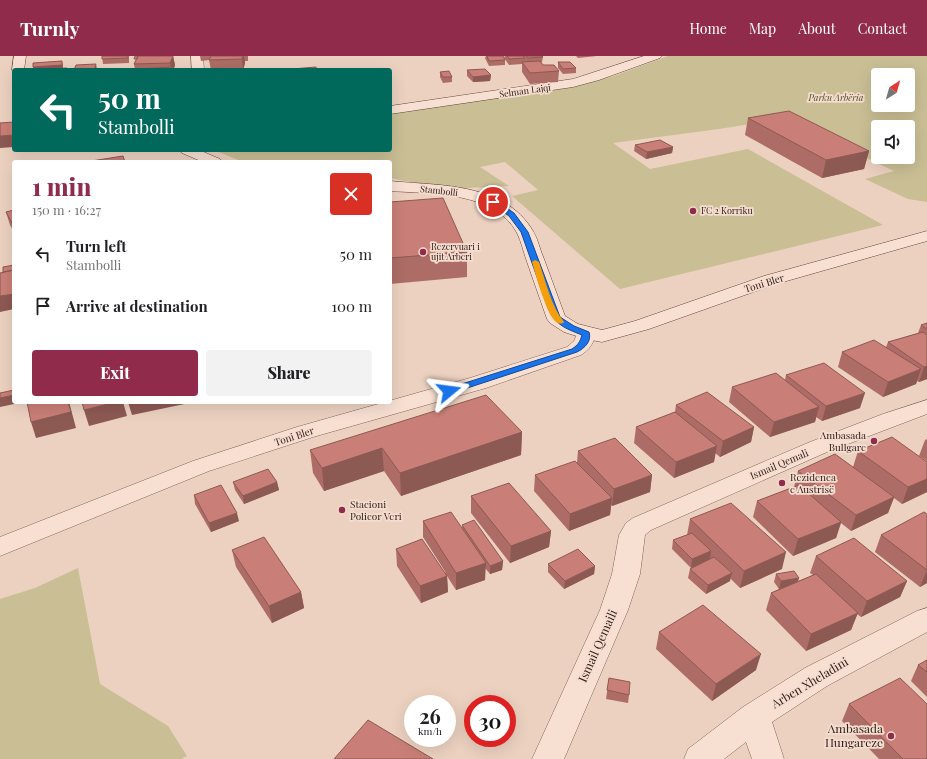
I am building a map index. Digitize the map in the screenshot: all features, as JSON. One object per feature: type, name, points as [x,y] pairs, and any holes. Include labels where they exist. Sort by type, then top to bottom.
[{"type":"street","points":[[18,68],[20,56]]},
{"type":"street","points":[[197,56],[198,68]]},
{"type":"street","name":"Selman Lajqi","points":[[392,110],[558,86],[602,76],[632,63],[656,56]]},
{"type":"street","points":[[192,152],[210,160]]},
{"type":"street","name":"Stambolli","points":[[392,186],[445,191],[481,197],[493,202],[511,214],[525,232],[557,318],[571,328],[594,335]]},
{"type":"street","name":"Toni Bler","points":[[0,548],[122,496],[201,466],[305,432],[478,383],[574,351],[581,347],[585,341],[594,335],[642,325],[770,280],[927,236]]},
{"type":"street","name":"Ismail Qemali","points":[[635,529],[642,524],[786,461],[897,417],[927,407]]},
{"type":"street","name":"Ismail Qemaili","points":[[548,759],[614,610],[626,574],[632,535],[635,529]]},
{"type":"street","name":"Arben Xheladini","points":[[700,759],[754,717],[816,677],[927,619]]},
{"type":"street","points":[[754,717],[768,759]]},
{"type":"green space","name":"Parku Arbëria","points":[[668,56],[927,56],[927,202],[908,199],[865,179],[894,171],[879,164],[915,164],[915,120],[871,120],[871,160],[782,119],[613,143],[650,169],[748,149],[883,225],[620,289],[512,196],[538,190],[505,162],[480,167],[509,186],[444,189],[392,178],[392,160],[238,160],[219,152],[392,152],[392,113],[568,87],[614,76]]},
{"type":"green space","points":[[78,568],[100,684],[168,726],[187,756],[181,759],[0,759],[0,599],[35,588]]},
{"type":"building","points":[[102,56],[128,56],[128,58],[102,59]]},
{"type":"building","points":[[138,56],[173,56],[170,63],[134,64]]},
{"type":"building","points":[[211,56],[243,56],[242,59],[209,60]]},
{"type":"building","points":[[487,56],[503,56],[505,60],[489,61]]},
{"type":"building","points":[[507,56],[523,56],[525,58],[509,59]]},
{"type":"building","points":[[526,56],[542,56],[543,57],[528,58]]},
{"type":"building","points":[[62,61],[62,65],[33,67],[33,63]]},
{"type":"building","points":[[540,61],[543,65],[554,65],[559,71],[530,73],[522,62]]},
{"type":"building","points":[[558,62],[570,62],[576,68],[563,69]]},
{"type":"building","points":[[96,64],[95,68],[75,68],[76,65]]},
{"type":"building","points":[[485,69],[491,75],[473,77],[467,70]]},
{"type":"building","points":[[449,71],[452,77],[443,77],[440,72]]},
{"type":"building","points":[[789,111],[869,151],[826,160],[748,118]]},
{"type":"building","points":[[12,122],[12,135],[0,136],[0,123]]},
{"type":"building","points":[[660,140],[673,147],[647,152],[635,145]]},
{"type":"building","points":[[123,156],[124,160],[98,160]]},
{"type":"building","points":[[443,198],[467,252],[392,258],[392,202]]},
{"type":"building","points":[[12,210],[12,223],[6,212]]},
{"type":"building","points":[[12,265],[12,270],[3,272],[3,267]]},
{"type":"building","points":[[12,270],[12,294],[0,296],[0,273]]},
{"type":"building","points":[[927,323],[927,329],[921,325]]},
{"type":"building","points":[[923,332],[927,335],[927,366],[924,367],[888,342]]},
{"type":"building","points":[[874,340],[921,369],[888,382],[842,352]]},
{"type":"building","points":[[824,363],[865,393],[826,406],[786,375]]},
{"type":"building","points":[[776,373],[819,407],[774,422],[732,387]]},
{"type":"building","points":[[12,390],[12,395],[0,398],[0,393]]},
{"type":"building","points":[[707,392],[754,427],[723,441],[676,405]]},
{"type":"building","points":[[486,395],[522,432],[400,473],[382,448],[322,468],[310,450]]},
{"type":"building","points":[[27,404],[69,404],[71,412],[31,422]]},
{"type":"building","points":[[82,404],[108,404],[84,410]]},
{"type":"building","points":[[675,412],[717,446],[676,462],[636,427]]},
{"type":"building","points":[[892,437],[927,462],[927,479],[908,487],[858,451]]},
{"type":"building","points":[[615,438],[652,475],[614,489],[578,451]]},
{"type":"building","points":[[835,454],[894,497],[856,515],[798,471]]},
{"type":"building","points":[[575,461],[612,498],[570,514],[535,475]]},
{"type":"building","points":[[268,469],[277,482],[243,496],[233,482]]},
{"type":"building","points":[[509,483],[551,531],[511,546],[471,496]]},
{"type":"building","points":[[221,485],[237,513],[209,523],[194,495]]},
{"type":"building","points":[[799,485],[841,522],[798,539],[757,501]]},
{"type":"building","points":[[731,503],[786,552],[744,571],[690,519]]},
{"type":"building","points":[[451,512],[486,563],[456,573],[423,521]]},
{"type":"building","points":[[924,512],[927,514],[927,570],[881,535]]},
{"type":"building","points":[[474,520],[503,561],[490,566],[462,525]]},
{"type":"building","points":[[692,533],[711,551],[692,559],[673,540]]},
{"type":"building","points":[[264,537],[301,592],[269,606],[232,550]]},
{"type":"building","points":[[854,538],[907,581],[867,601],[816,556]]},
{"type":"building","points":[[422,539],[447,576],[420,586],[396,549]]},
{"type":"building","points":[[578,549],[595,566],[565,581],[548,564]]},
{"type":"building","points":[[714,557],[732,573],[708,585],[690,569]]},
{"type":"building","points":[[794,571],[799,578],[781,581],[776,574]]},
{"type":"building","points":[[816,574],[858,613],[811,634],[771,593]]},
{"type":"building","points":[[703,605],[761,654],[716,684],[659,632]]},
{"type":"building","points":[[927,660],[927,672],[918,665]]},
{"type":"building","points":[[609,678],[630,682],[629,695],[607,690]]},
{"type":"building","points":[[900,678],[927,704],[927,759],[903,759],[849,704]]},
{"type":"building","points":[[368,720],[404,742],[404,747],[413,747],[433,759],[334,759]]},
{"type":"slow traffic","points":[[535,262],[552,308],[560,322]]},
{"type":"place","name":"FC 2 Korriku","points":[[693,211]]},
{"type":"place","name":"Rezervuari i ujit Arberi","points":[[423,252]]},
{"type":"place","name":"Ambasada Bullgare","points":[[874,441]]},
{"type":"place","name":"Rezidenca e Austrisë","points":[[782,483]]},
{"type":"place","name":"Stacioni Policor Veri","points":[[342,510]]},
{"type":"place","name":"Ambasada Hungareze","points":[[891,736]]},
{"type":"route","points":[[449,391],[478,383],[574,351],[581,347],[585,341],[586,333],[571,328],[557,318],[525,232],[511,214],[493,202]]}]
